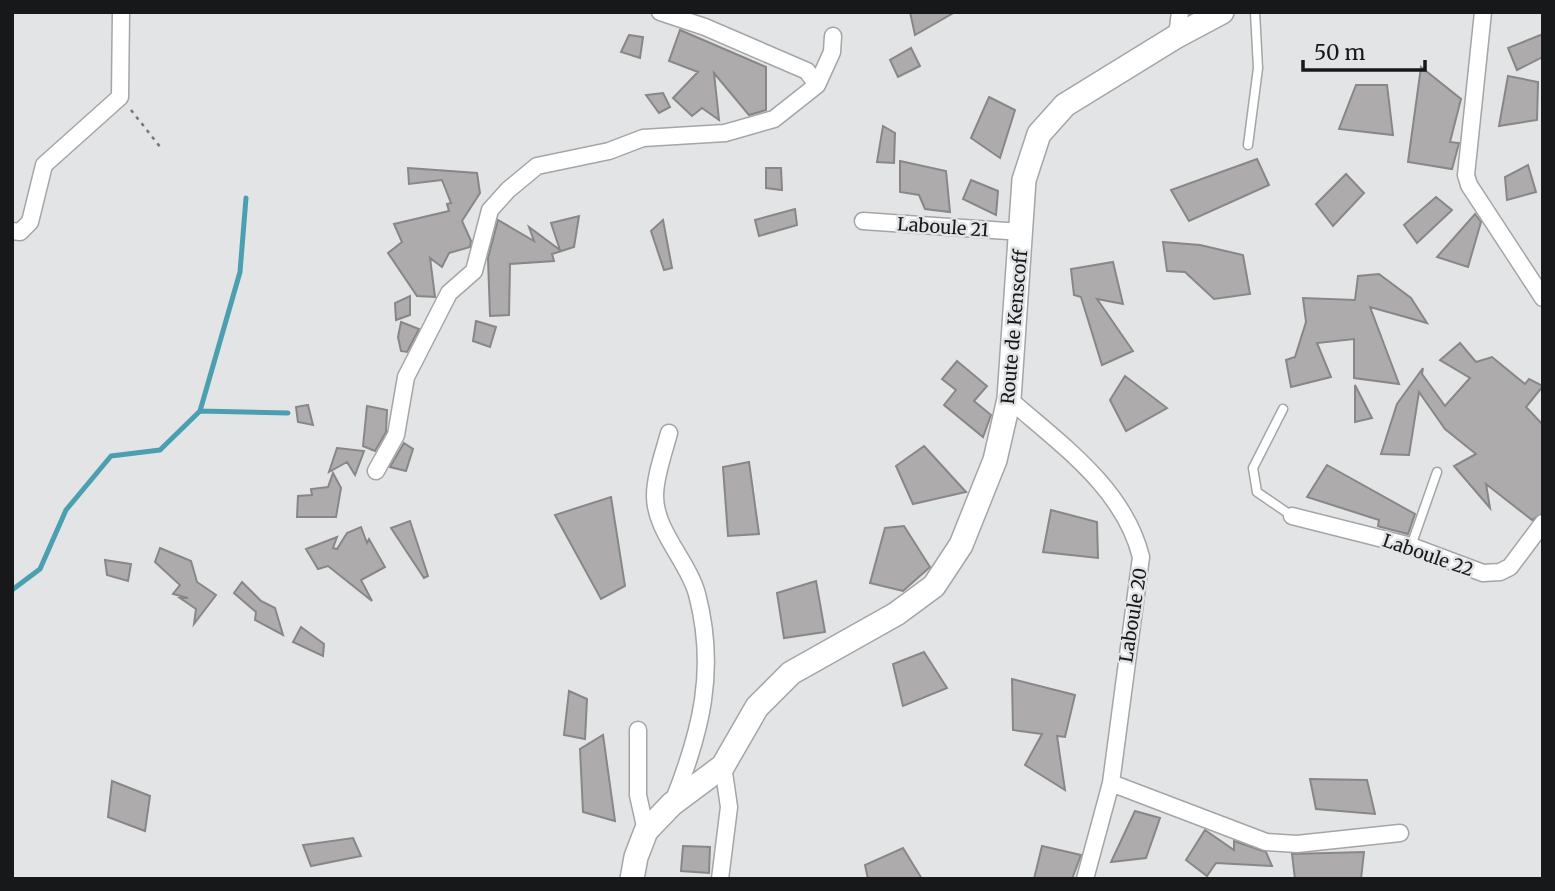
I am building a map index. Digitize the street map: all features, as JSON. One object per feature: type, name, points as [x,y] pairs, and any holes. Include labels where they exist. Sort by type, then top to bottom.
[{"type":"main road","name":"Route de Kenscoff","points":[[632,879],[636,857],[646,831],[672,804],[723,766],[757,707],[791,673],[896,614],[934,586],[961,545],[995,460],[1009,399],[1024,180],[1039,134],[1065,105],[1177,36],[1222,12]]},
{"type":"street","points":[[12,231],[20,232],[30,222],[44,165],[120,97],[121,12]]},
{"type":"street","points":[[660,12],[705,27],[807,71],[817,85]]},
{"type":"street","points":[[1177,36],[1181,12]]},
{"type":"street","points":[[1483,12],[1466,175],[1469,185],[1543,298]]},
{"type":"street","points":[[376,471],[396,435],[406,377],[449,293],[474,271],[490,210],[508,190],[537,166],[608,151],[643,138],[725,133],[774,119],[817,85],[832,52],[833,36]]},
{"type":"street","name":"Laboule 21","points":[[863,221],[1022,232]]},
{"type":"street","name":"Laboule 20","points":[[1009,399],[1107,489],[1136,536],[1142,557],[1111,783],[1085,879]]},
{"type":"street","points":[[669,433],[655,496],[663,525],[696,593],[706,658],[704,710],[695,748],[672,804]]},
{"type":"street","name":"Laboule 22","points":[[1292,516],[1411,546],[1483,573],[1500,572],[1510,566],[1543,523]]},
{"type":"street","points":[[638,730],[638,795],[646,831]]},
{"type":"street","points":[[720,879],[729,807],[723,766]]},
{"type":"street","points":[[1111,783],[1266,842],[1297,844],[1400,833]]},
{"type":"lane","points":[[1248,145],[1258,68],[1255,12]]},
{"type":"lane","points":[[1283,409],[1254,468],[1257,492],[1292,516]]},
{"type":"lane","points":[[1411,546],[1437,472]]},
{"type":"path","points":[[120,97],[161,148]]},
{"type":"building","points":[[910,12],[955,12],[915,35]]},
{"type":"building","points":[[680,30],[766,67],[766,110],[749,115],[714,73],[719,120],[702,108],[692,116],[673,98],[698,72],[669,61]]},
{"type":"building","points":[[1543,34],[1543,57],[1517,70],[1508,48]]},
{"type":"building","points":[[629,35],[643,37],[640,58],[621,52]]},
{"type":"building","points":[[911,48],[920,66],[898,77],[890,60]]},
{"type":"building","points":[[1421,67],[1461,99],[1450,142],[1459,143],[1452,169],[1408,162]]},
{"type":"building","points":[[1508,76],[1538,82],[1537,120],[1499,126]]},
{"type":"building","points":[[1356,85],[1387,85],[1393,135],[1339,129]]},
{"type":"building","points":[[663,93],[670,107],[659,113],[646,95]]},
{"type":"building","points":[[989,97],[1015,110],[1000,158],[971,138]]},
{"type":"building","points":[[883,126],[895,133],[894,163],[877,162]]},
{"type":"building","points":[[1257,159],[1269,185],[1189,221],[1171,190]]},
{"type":"building","points":[[900,161],[946,171],[950,212],[925,209],[919,195],[900,192]]},
{"type":"building","points":[[1528,165],[1536,192],[1507,200],[1505,177]]},
{"type":"building","points":[[408,168],[477,173],[480,193],[462,221],[471,241],[470,247],[449,253],[442,267],[430,258],[435,297],[417,296],[388,253],[402,242],[394,224],[449,211],[447,204],[451,203],[442,180],[409,184]]},
{"type":"building","points":[[766,168],[781,168],[782,190],[766,188]]},
{"type":"building","points":[[1346,174],[1364,193],[1333,226],[1316,204]]},
{"type":"building","points":[[971,180],[998,191],[996,215],[963,199]]},
{"type":"building","points":[[1436,197],[1452,210],[1417,243],[1404,225]]},
{"type":"building","points":[[795,209],[797,225],[759,236],[755,220]]},
{"type":"building","points":[[1475,214],[1481,222],[1468,267],[1437,257]]},
{"type":"building","points":[[579,216],[574,247],[552,254],[554,261],[510,264],[509,315],[490,316],[488,258],[498,220],[534,241],[529,227],[560,250],[551,223]]},
{"type":"building","points":[[663,220],[672,268],[664,270],[651,231]]},
{"type":"building","points":[[1163,242],[1200,245],[1243,255],[1250,294],[1214,299],[1185,272],[1167,271]]},
{"type":"building","points":[[1113,262],[1123,304],[1097,299],[1133,351],[1102,365],[1081,297],[1074,295],[1071,269]]},
{"type":"building","points":[[1379,274],[1411,298],[1427,323],[1370,307],[1399,384],[1354,378],[1354,339],[1317,343],[1331,377],[1291,387],[1286,360],[1295,357],[1306,322],[1303,298],[1355,300],[1358,276]]},
{"type":"building","points":[[410,296],[410,315],[396,320],[395,303]]},
{"type":"building","points":[[476,321],[496,327],[490,347],[473,341]]},
{"type":"building","points":[[401,322],[419,329],[407,352],[401,351],[398,337]]},
{"type":"building","points":[[1460,343],[1476,362],[1492,357],[1525,384],[1529,379],[1543,386],[1526,407],[1543,425],[1543,513],[1532,520],[1486,484],[1490,508],[1454,466],[1476,454],[1445,429],[1419,392],[1409,455],[1381,454],[1397,404],[1423,368],[1422,374],[1445,406],[1470,378],[1440,360]]},
{"type":"building","points":[[957,361],[987,386],[974,401],[991,415],[983,437],[944,405],[956,390],[942,379]]},
{"type":"building","points":[[1125,376],[1167,408],[1126,431],[1110,400]]},
{"type":"building","points":[[1355,385],[1372,418],[1355,422]]},
{"type":"building","points":[[308,405],[313,425],[298,422],[296,407]]},
{"type":"building","points":[[367,406],[387,410],[386,432],[375,451],[363,446]]},
{"type":"building","points":[[404,443],[413,449],[406,471],[390,467]]},
{"type":"building","points":[[924,446],[966,492],[913,504],[896,466]]},
{"type":"building","points":[[337,448],[364,451],[355,475],[347,462],[329,472]]},
{"type":"building","points":[[749,462],[759,534],[728,536],[723,467]]},
{"type":"building","points":[[1327,465],[1415,514],[1408,534],[1378,526],[1379,520],[1307,497]]},
{"type":"building","points":[[333,473],[341,488],[336,517],[297,517],[298,496],[312,495],[311,489],[328,487]]},
{"type":"building","points":[[611,497],[625,586],[601,599],[555,515]]},
{"type":"building","points":[[1051,510],[1097,522],[1098,558],[1043,552]]},
{"type":"building","points":[[410,521],[428,576],[424,578],[391,528]]},
{"type":"building","points":[[904,526],[930,567],[903,591],[870,583],[885,528]]},
{"type":"building","points":[[361,527],[367,543],[369,539],[385,567],[361,580],[372,601],[328,566],[318,569],[306,549],[337,537],[333,548],[337,549],[347,533]]},
{"type":"building","points":[[160,548],[191,561],[197,582],[216,595],[194,624],[196,609],[180,598],[188,598],[173,594],[180,585],[155,562]]},
{"type":"building","points":[[105,560],[131,564],[128,581],[107,575]]},
{"type":"building","points":[[816,581],[825,632],[784,638],[777,593]]},
{"type":"building","points":[[242,582],[261,601],[275,608],[283,635],[255,620],[256,612],[234,593]]},
{"type":"building","points":[[301,627],[324,644],[323,656],[293,642]]},
{"type":"building","points":[[924,652],[947,688],[903,706],[893,664]]},
{"type":"building","points":[[1012,679],[1075,695],[1065,737],[1057,736],[1065,790],[1025,765],[1042,734],[1013,730]]},
{"type":"building","points":[[569,691],[587,699],[585,739],[564,735]]},
{"type":"building","points":[[603,735],[615,821],[583,812],[580,749]]},
{"type":"building","points":[[1310,779],[1367,780],[1375,814],[1316,809]]},
{"type":"building","points":[[112,781],[150,796],[145,831],[108,817]]},
{"type":"building","points":[[1135,811],[1160,818],[1146,858],[1111,862]]},
{"type":"building","points":[[1205,830],[1234,850],[1234,841],[1266,852],[1272,866],[1216,863],[1207,876],[1186,860]]},
{"type":"building","points":[[353,838],[361,856],[311,866],[303,845]]},
{"type":"building","points":[[683,846],[710,847],[709,873],[681,871]]},
{"type":"building","points":[[1042,846],[1081,855],[1072,879],[1034,879]]},
{"type":"building","points":[[903,848],[922,879],[868,879],[865,865]]},
{"type":"building","points":[[1364,852],[1361,879],[1295,879],[1292,854]]},
{"type":"waterway","points":[[200,411],[240,272],[246,198]]},
{"type":"waterway","points":[[12,590],[40,569],[66,510],[111,456],[160,450],[200,411],[288,413]]}]
